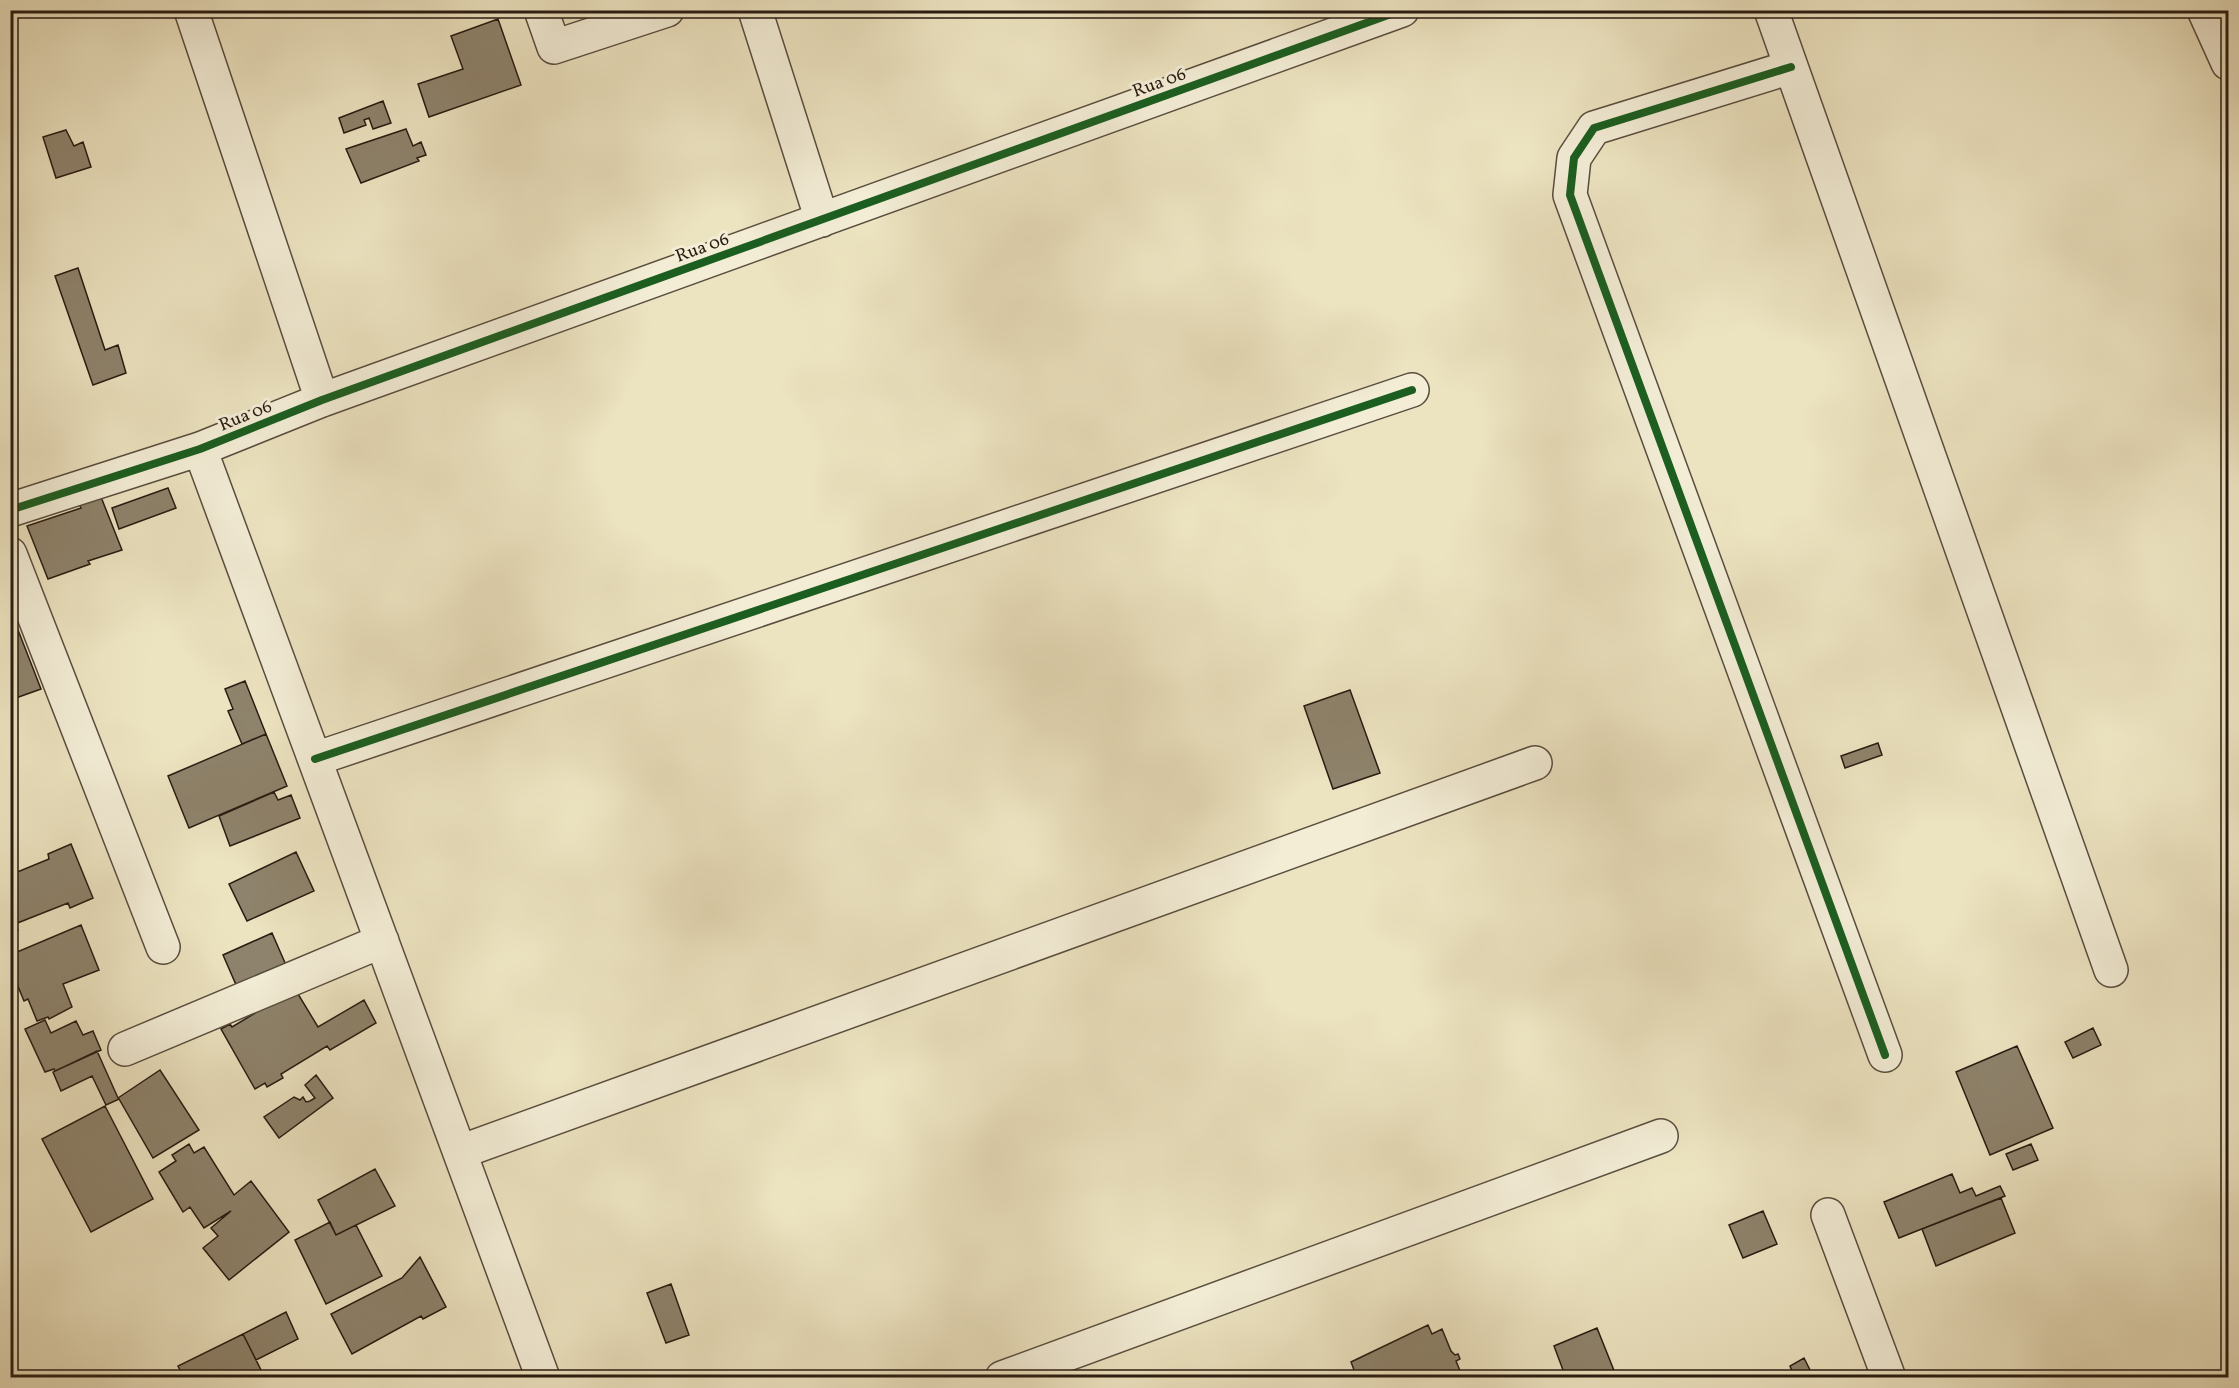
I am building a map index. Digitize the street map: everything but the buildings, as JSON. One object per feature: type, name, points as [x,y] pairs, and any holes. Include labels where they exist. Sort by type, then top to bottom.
[{"type":"street","points":[[190,10],[322,400]]},
{"type":"street","points":[[541,10],[554,47],[667,10]]},
{"type":"street","points":[[755,10],[822,220]]},
{"type":"street","points":[[1771,10],[2111,970]]},
{"type":"street","points":[[2204,10],[2229,63]]},
{"type":"street","name":"Rua 06","points":[[10,510],[200,449],[322,400],[1389,13]]},
{"type":"street","points":[[1791,67],[1594,128],[1574,158],[1570,195],[1885,1055]]},
{"type":"street","points":[[315,759],[1412,390]]},
{"type":"street","points":[[200,449],[543,1377]]},
{"type":"street","points":[[10,554],[164,947]]},
{"type":"street","points":[[460,1152],[1535,763]]},
{"type":"street","points":[[125,1048],[382,941]]},
{"type":"street","points":[[1002,1377],[1661,1136]]},
{"type":"street","points":[[1828,1215],[1889,1377]]},
{"type":"cycle path","points":[[10,510],[200,449],[322,400],[1402,10]]},
{"type":"cycle path","points":[[1791,67],[1594,128],[1574,158],[1570,195],[1885,1055]]},
{"type":"cycle path","points":[[315,759],[1412,390]]}]
